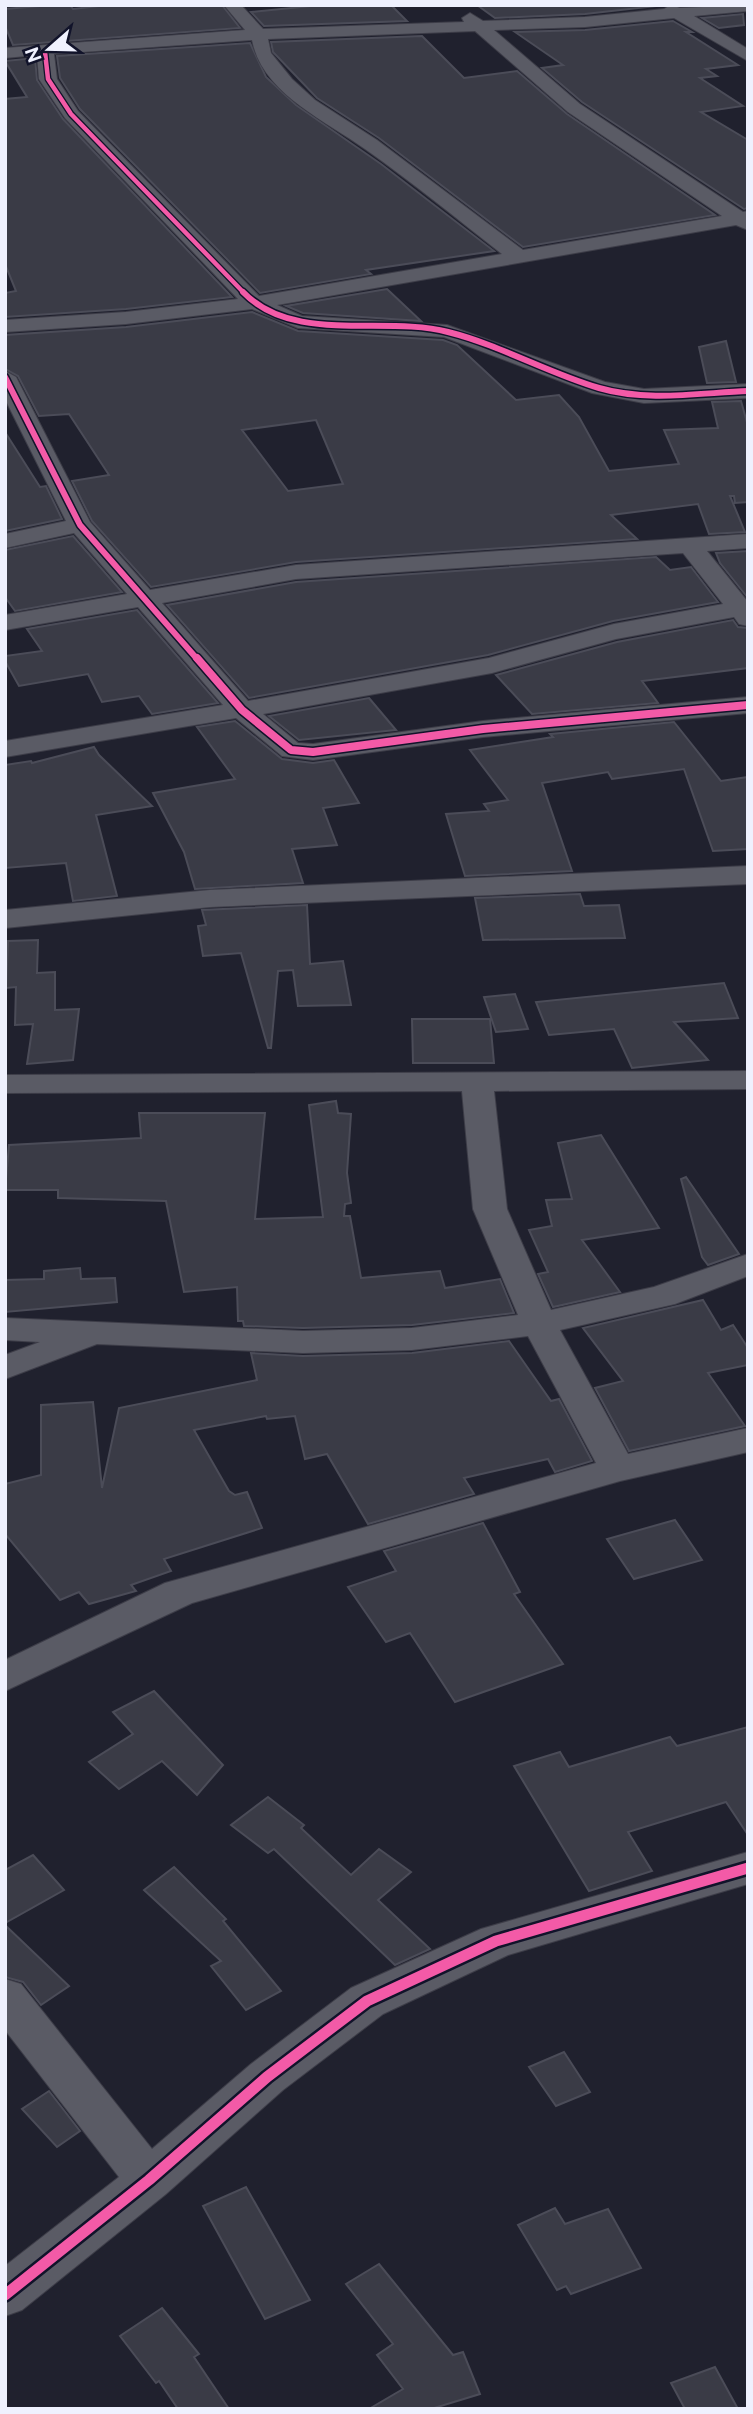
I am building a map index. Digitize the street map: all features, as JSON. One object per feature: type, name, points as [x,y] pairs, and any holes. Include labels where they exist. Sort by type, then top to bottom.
[{"type":"street","points":[[232,5],[259,35],[263,54],[286,83],[309,104],[370,144],[519,257]]},
{"type":"street","points":[[454,5],[574,108],[745,220]]},
{"type":"street","points":[[663,5],[748,56]]},
{"type":"street","points":[[5,53],[45,52],[140,40],[679,15],[748,6]]},
{"type":"street","points":[[45,52],[48,79],[71,114],[254,303],[311,325],[417,327],[447,331],[600,388],[644,396],[748,391]]},
{"type":"street","points":[[5,326],[126,318],[254,303],[745,220]]},
{"type":"street","points":[[5,377],[13,412],[80,525],[142,600],[242,710],[291,750],[313,752],[482,729],[748,705]]},
{"type":"street","points":[[5,541],[80,525]]},
{"type":"street","points":[[5,623],[296,572],[748,541]]},
{"type":"street","points":[[5,749],[492,665],[614,632],[743,614],[690,546]]},
{"type":"street","points":[[5,919],[67,909],[232,898],[570,880],[748,875]]},
{"type":"street","points":[[5,1084],[748,1080]]},
{"type":"street","points":[[477,1082],[490,1209],[540,1324],[618,1469]]},
{"type":"street","points":[[5,1329],[317,1341],[412,1339],[540,1324],[663,1296],[748,1264]]},
{"type":"street","points":[[5,1368],[98,1332]]},
{"type":"street","points":[[5,1677],[179,1592],[618,1469],[748,1440]]},
{"type":"street","points":[[5,2295],[149,2180],[267,2077],[367,2001],[496,1941],[748,1868]]},
{"type":"street","points":[[5,1997],[149,2180]]},
{"type":"building","points":[[70,5],[73,9],[108,5],[222,5],[240,28],[13,45],[5,26],[5,9]]},
{"type":"building","points":[[321,5],[391,5],[407,21],[264,26],[251,12]]},
{"type":"building","points":[[477,5],[665,5],[585,14],[495,18]]},
{"type":"building","points":[[743,14],[744,25],[719,28],[702,18]]},
{"type":"building","points":[[673,21],[738,65],[706,69],[717,76],[700,78],[743,106],[701,112],[748,140],[748,208],[744,209],[582,102],[542,68],[563,65],[515,32],[585,30]]},
{"type":"building","points":[[422,36],[464,78],[517,71],[567,114],[715,215],[523,247],[379,138],[317,98],[273,52],[271,42]]},
{"type":"building","points":[[250,43],[266,77],[296,105],[381,164],[494,251],[366,270],[371,274],[260,293],[80,109],[60,78],[57,56]]},
{"type":"building","points":[[35,58],[37,80],[63,119],[232,297],[126,309],[5,317],[5,293],[16,291],[5,264],[5,99],[27,97],[5,61]]},
{"type":"building","points":[[387,289],[421,321],[303,313],[286,306]]},
{"type":"building","points":[[252,312],[298,331],[443,340],[457,345],[516,400],[559,395],[579,417],[609,471],[679,464],[664,430],[718,428],[712,402],[741,401],[748,426],[748,502],[735,503],[734,496],[730,496],[745,532],[709,534],[698,504],[611,515],[637,539],[296,562],[151,587],[92,521],[72,481],[109,475],[69,414],[39,416],[18,376],[5,369],[5,335],[126,327]],"holes":[[[316,420],[343,484],[288,491],[242,430]]]},
{"type":"building","points":[[726,341],[736,382],[707,383],[699,347]]},
{"type":"building","points":[[5,432],[40,487],[46,486],[62,519],[5,531]]},
{"type":"building","points":[[73,536],[122,592],[15,611],[5,597],[5,550]]},
{"type":"building","points":[[748,551],[748,598],[720,563],[716,553]]},
{"type":"building","points":[[656,557],[670,570],[691,567],[718,602],[613,621],[488,655],[249,698],[167,605],[296,582]]},
{"type":"building","points":[[137,610],[218,703],[152,714],[139,696],[102,702],[88,674],[19,686],[5,661],[5,656],[42,651],[27,629]]},
{"type":"building","points":[[733,620],[738,627],[748,628],[748,668],[642,681],[658,703],[532,714],[496,675],[617,642]]},
{"type":"building","points":[[369,698],[396,730],[299,740],[269,716]]},
{"type":"building","points":[[235,721],[282,759],[313,763],[334,760],[359,803],[323,808],[337,845],[292,849],[303,883],[195,889],[184,852],[153,793],[235,779],[197,727]]},
{"type":"building","points":[[674,722],[721,781],[748,777],[748,849],[713,851],[684,769],[612,779],[608,772],[542,783],[572,871],[465,876],[446,814],[489,811],[484,804],[508,800],[470,750],[553,737],[550,734]]},
{"type":"building","points":[[94,747],[152,806],[96,815],[117,896],[73,901],[66,863],[5,868],[5,765],[32,763]]},
{"type":"building","points":[[580,894],[584,906],[619,905],[625,938],[483,940],[475,898]]},
{"type":"building","points":[[307,905],[310,964],[343,961],[351,1005],[298,1006],[293,970],[278,971],[271,1048],[268,1048],[241,953],[203,956],[198,926],[206,925],[202,910]]},
{"type":"building","points":[[38,940],[37,973],[55,972],[55,1010],[79,1009],[73,1060],[27,1064],[33,1024],[15,1025],[16,987],[6,988],[8,941]]},
{"type":"building","points":[[724,983],[738,1018],[674,1022],[708,1060],[632,1068],[614,1029],[549,1035],[536,1002]]},
{"type":"building","points":[[515,994],[528,1029],[496,1032],[484,997]]},
{"type":"building","points":[[412,1019],[490,1019],[494,1063],[413,1063]]},
{"type":"building","points":[[336,1101],[338,1113],[351,1114],[347,1173],[351,1203],[345,1204],[344,1216],[350,1216],[361,1278],[440,1271],[445,1288],[500,1279],[514,1313],[412,1325],[303,1328],[244,1326],[243,1321],[238,1321],[237,1287],[184,1292],[166,1201],[58,1198],[58,1190],[5,1190],[9,1145],[141,1138],[139,1113],[265,1113],[255,1219],[323,1217],[309,1105]]},
{"type":"building","points":[[601,1135],[659,1228],[582,1240],[620,1292],[553,1307],[538,1274],[548,1272],[529,1230],[552,1226],[546,1200],[572,1199],[558,1143]]},
{"type":"building","points":[[686,1177],[739,1254],[708,1265],[702,1257],[681,1179]]},
{"type":"building","points":[[80,1268],[81,1279],[115,1278],[117,1302],[5,1312],[5,1280],[44,1279],[44,1271]]},
{"type":"building","points":[[703,1300],[721,1330],[733,1325],[748,1348],[748,1365],[708,1373],[745,1426],[629,1451],[595,1388],[623,1381],[583,1328]]},
{"type":"building","points":[[509,1341],[551,1401],[559,1399],[592,1461],[555,1472],[548,1459],[464,1478],[474,1494],[368,1524],[327,1454],[305,1459],[295,1416],[267,1419],[266,1416],[194,1430],[229,1491],[235,1495],[247,1492],[262,1528],[164,1559],[171,1571],[131,1585],[136,1591],[89,1604],[79,1592],[60,1600],[5,1534],[5,1484],[41,1475],[41,1405],[93,1402],[102,1488],[119,1408],[257,1380],[251,1353],[303,1356],[412,1353]]},
{"type":"building","points":[[675,1520],[702,1560],[634,1579],[607,1539]]},
{"type":"building","points":[[483,1523],[520,1592],[514,1594],[563,1664],[455,1702],[410,1633],[386,1642],[348,1587],[396,1571],[384,1551]]},
{"type":"building","points":[[154,1691],[223,1765],[197,1795],[162,1761],[119,1789],[89,1762],[133,1734],[113,1712]]},
{"type":"building","points":[[748,1727],[748,1835],[726,1802],[628,1832],[652,1871],[589,1891],[514,1766],[560,1752],[569,1767],[670,1737],[677,1746]]},
{"type":"building","points":[[268,1797],[304,1825],[301,1828],[351,1875],[379,1849],[411,1872],[378,1900],[430,1949],[395,1965],[274,1849],[268,1853],[231,1825]]},
{"type":"building","points":[[33,1855],[64,1890],[5,1923],[5,1870]]},
{"type":"building","points":[[174,1867],[226,1919],[223,1921],[281,1991],[246,2010],[211,1966],[221,1961],[144,1890]]},
{"type":"building","points":[[5,1925],[69,1986],[41,2005],[23,1982],[5,1977]]},
{"type":"building","points":[[564,2052],[590,2092],[556,2106],[529,2067]]},
{"type":"building","points":[[49,2091],[80,2131],[57,2147],[22,2109]]},
{"type":"building","points":[[246,2187],[310,2300],[265,2319],[203,2206]]},
{"type":"building","points":[[555,2208],[565,2224],[608,2209],[641,2268],[571,2294],[566,2286],[557,2290],[518,2225]]},
{"type":"building","points":[[379,2264],[453,2355],[463,2352],[480,2394],[431,2409],[369,2409],[403,2389],[377,2355],[393,2344],[346,2284]]},
{"type":"building","points":[[162,2308],[199,2354],[194,2357],[229,2409],[178,2409],[159,2381],[156,2383],[120,2336]]},
{"type":"building","points":[[715,2367],[738,2409],[685,2409],[671,2383]]},
{"type":"cycle path","points":[[45,52],[48,79],[71,114],[254,303],[298,322],[447,331],[600,388],[644,396],[748,391]]},
{"type":"cycle path","points":[[5,377],[80,525],[242,710],[291,750],[313,752],[483,729],[748,705]]},
{"type":"cycle path","points":[[5,2295],[149,2180],[267,2077],[367,2001],[496,1941],[748,1868]]}]
